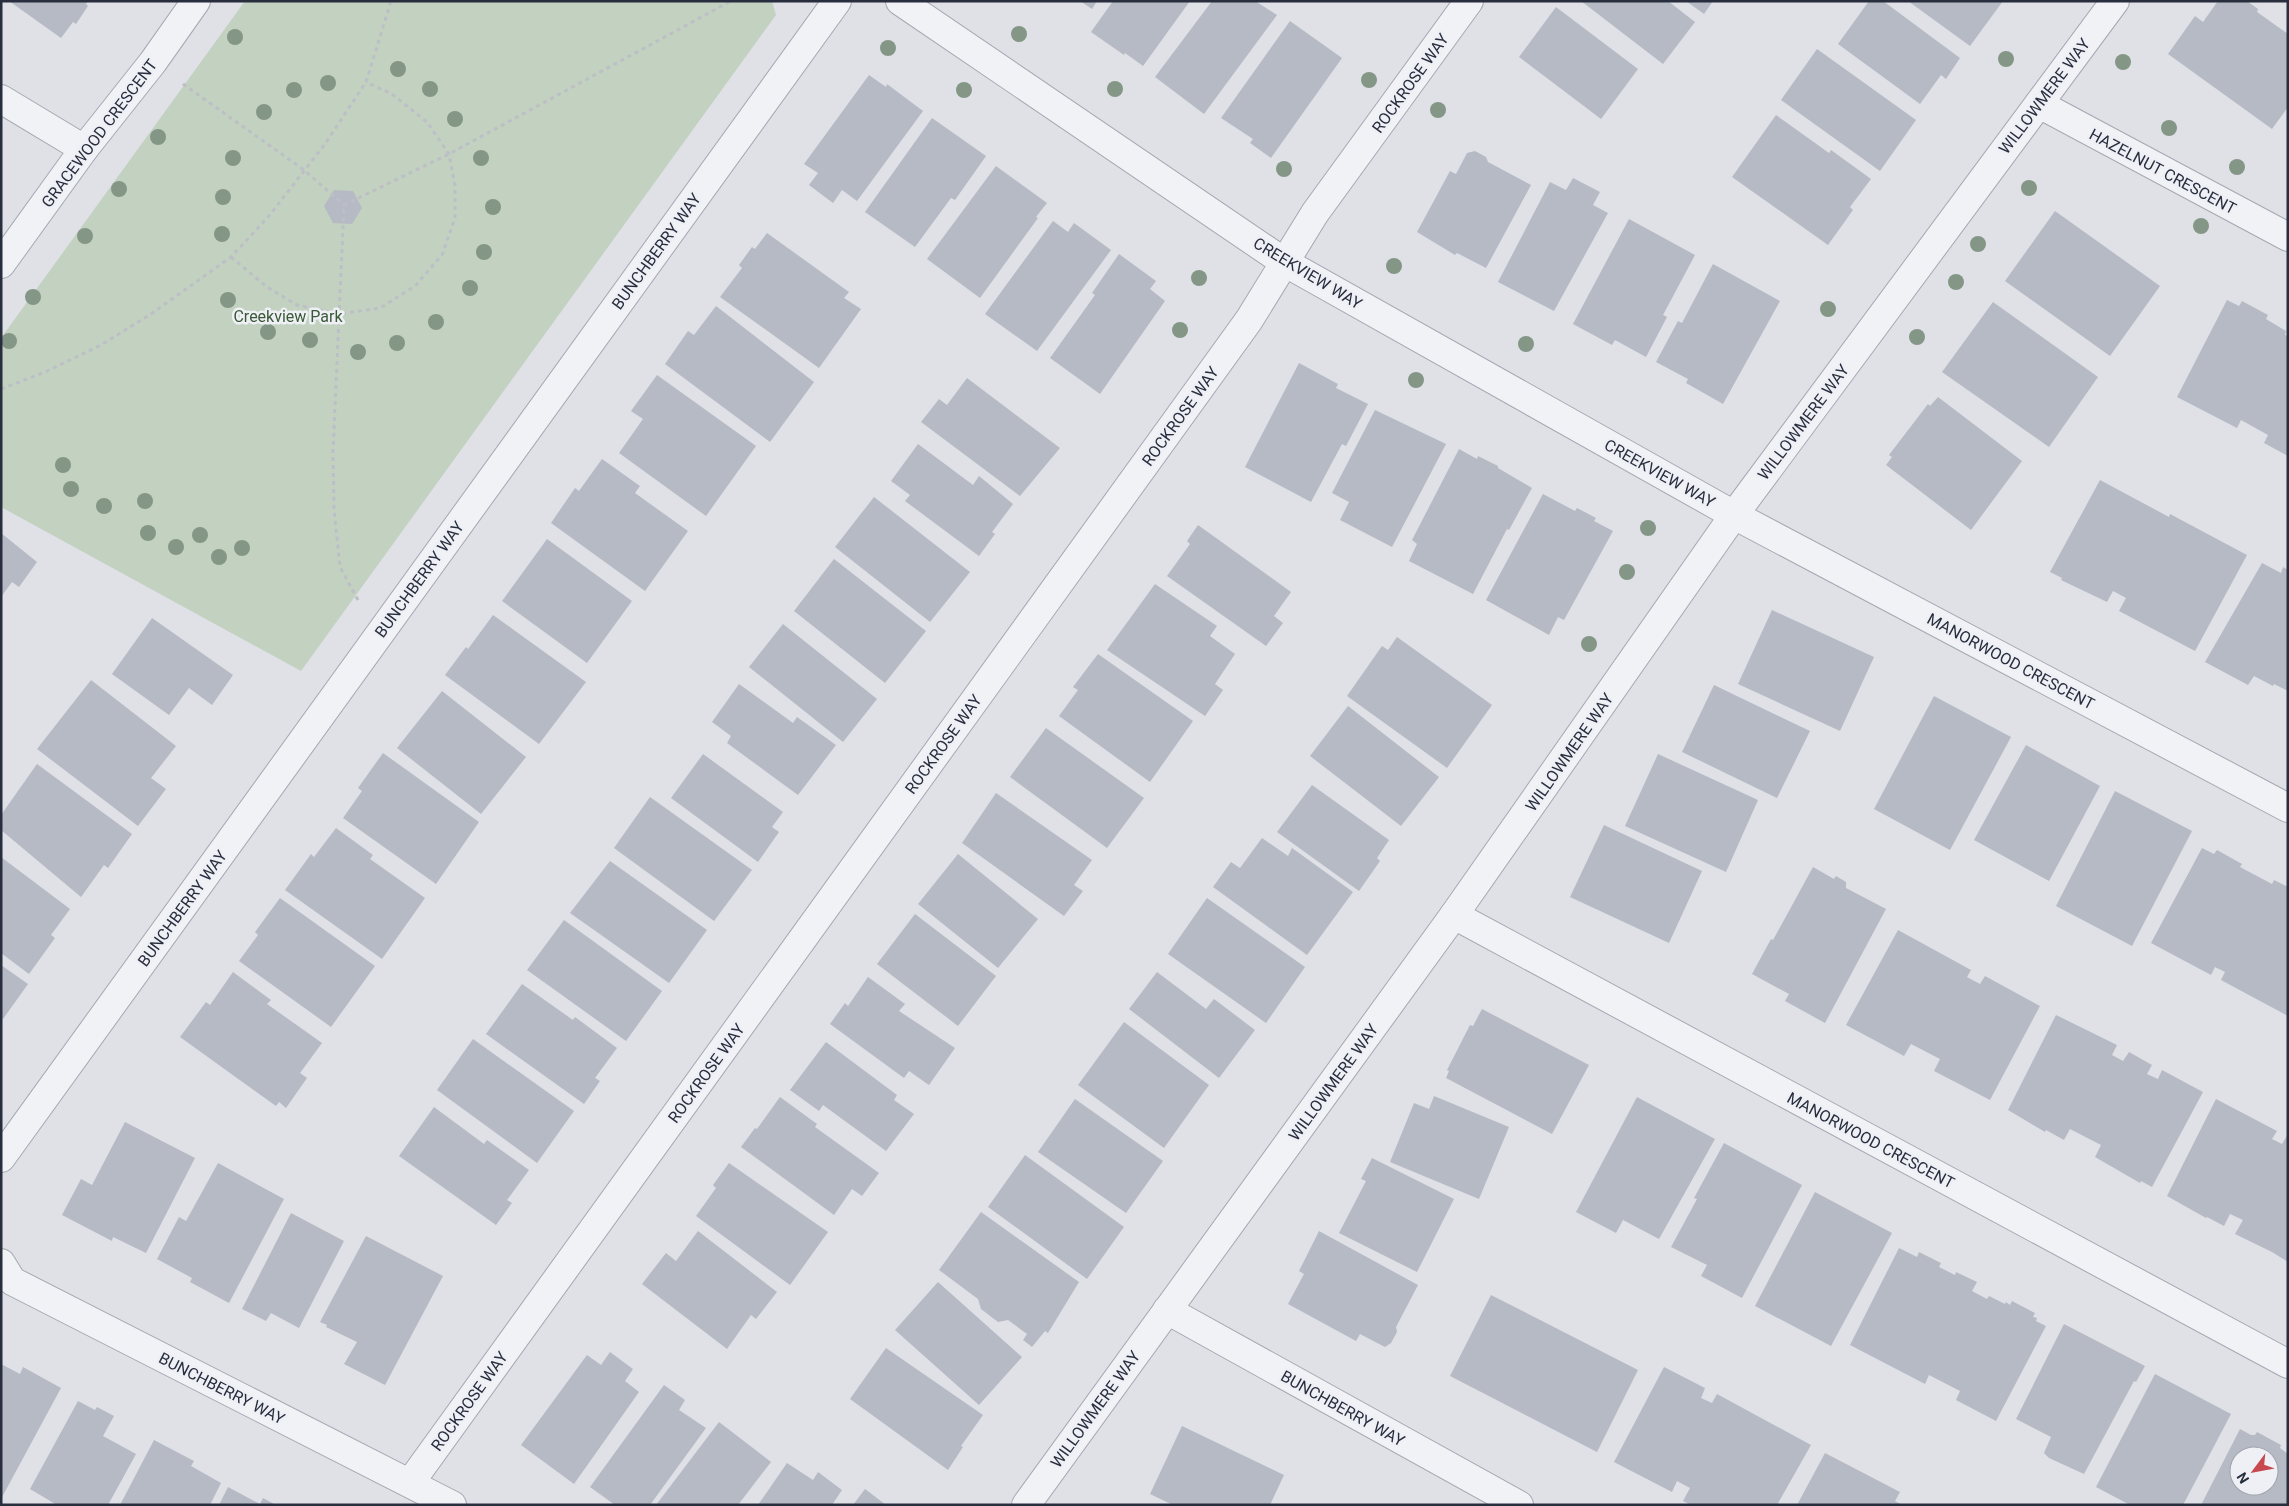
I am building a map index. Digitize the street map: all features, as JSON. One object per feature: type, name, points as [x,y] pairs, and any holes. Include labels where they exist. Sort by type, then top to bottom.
[{"type":"street","name":"GRACEWOOD CRESCENT","points":[[1,264],[84,150],[153,62],[196,1]]},
{"type":"street","name":"BUNCHBERRY WAY","points":[[1,1158],[837,1]]},
{"type":"street","name":"CREEKVIEW WAY","points":[[900,1],[1284,262],[1734,515]]},
{"type":"street","name":"ROCKROSE WAY","points":[[410,1483],[1243,328],[1315,213],[1469,1]]},
{"type":"street","name":"WILLOWMERE WAY","points":[[1026,1505],[1454,916],[1734,515],[2115,1]]},
{"type":"street","points":[[1,99],[84,150]]},
{"type":"street","name":"HAZELNUT CRESCENT","points":[[2039,104],[2288,237]]},
{"type":"street","name":"MANORWOOD CRESCENT","points":[[1734,515],[2288,808]]},
{"type":"street","name":"MANORWOOD CRESCENT","points":[[1454,916],[2288,1364]]},
{"type":"street","name":"BUNCHBERRY WAY","points":[[1,1263],[12,1281],[452,1505]]},
{"type":"street","name":"BUNCHBERRY WAY","points":[[1167,1310],[1519,1505]]},
{"type":"path","points":[[1,389],[45,372],[102,345],[151,314],[232,257],[269,216],[325,144],[366,82],[391,1]]},
{"type":"path","points":[[344,205],[449,154],[731,1]]},
{"type":"path","points":[[153,62],[304,170],[344,205]]},
{"type":"path","points":[[232,257],[267,287],[297,305],[339,314],[380,308],[415,286],[442,256],[455,218],[455,186],[449,154],[427,122],[392,94],[366,82]]},
{"type":"path","points":[[344,205],[333,452],[334,509],[340,567],[360,606],[384,628]]},
{"type":"green space","name":"Creekview Park","points":[[245,1],[772,1],[776,15],[301,671],[1,507],[1,338]]},
{"type":"building","points":[[9,1],[88,1],[86,4],[88,6],[76,24],[73,22],[61,38]]},
{"type":"building","points":[[1080,1],[1097,1],[1092,9]]},
{"type":"building","points":[[1113,1],[1190,1],[1143,66],[1091,32]]},
{"type":"building","points":[[1212,1],[1255,1],[1277,15],[1204,114],[1155,77]]},
{"type":"building","points":[[1581,1],[1668,1],[1695,22],[1663,64]]},
{"type":"building","points":[[1686,1],[1713,1],[1704,14]]},
{"type":"building","points":[[1869,1],[1883,1],[1960,58],[1946,79],[1941,75],[1920,104],[1838,44]]},
{"type":"building","points":[[1908,1],[2003,1],[1970,46]]},
{"type":"building","points":[[2218,1],[2247,1],[2258,9],[2257,12],[2288,34],[2288,107],[2272,129],[2168,54],[2195,16],[2203,22]]},
{"type":"building","points":[[1556,7],[1638,69],[1601,119],[1519,57]]},
{"type":"building","points":[[1290,21],[1342,58],[1271,158],[1250,143],[1253,139],[1221,118]]},
{"type":"building","points":[[1817,49],[1916,120],[1880,171],[1781,100]]},
{"type":"building","points":[[869,75],[886,87],[887,84],[923,111],[857,201],[842,190],[833,203],[809,185],[818,173],[804,164]]},
{"type":"building","points":[[1776,115],[1829,153],[1831,150],[1871,179],[1850,207],[1853,210],[1828,245],[1732,177]]},
{"type":"building","points":[[932,118],[986,156],[955,200],[951,198],[915,247],[865,212]]},
{"type":"building","points":[[1475,151],[1486,157],[1488,162],[1531,185],[1486,268],[1457,253],[1455,255],[1417,232],[1450,171],[1456,174],[1467,153]]},
{"type":"building","points":[[996,166],[1047,203],[980,298],[927,259]]},
{"type":"building","points":[[1573,178],[1600,192],[1593,205],[1608,213],[1554,311],[1498,282],[1550,182],[1566,190]]},
{"type":"building","points":[[334,190],[353,191],[362,208],[352,224],[333,223],[324,206]]},
{"type":"building","points":[[2055,211],[2160,286],[2110,356],[2005,281]]},
{"type":"building","points":[[1629,219],[1695,255],[1663,315],[1667,317],[1646,357],[1615,340],[1612,345],[1573,324]]},
{"type":"building","points":[[1053,221],[1068,232],[1074,223],[1111,250],[1037,351],[985,314]]},
{"type":"building","points":[[767,233],[849,292],[844,298],[861,309],[819,368],[720,297],[742,268],[739,265],[752,247],[755,249]]},
{"type":"building","points":[[1119,254],[1156,281],[1150,289],[1165,301],[1100,394],[1050,358],[1095,295],[1092,293]]},
{"type":"building","points":[[1713,264],[1780,301],[1723,404],[1686,383],[1688,379],[1656,362],[1678,321],[1682,323]]},
{"type":"building","points":[[2227,300],[2239,306],[2242,301],[2268,315],[2266,319],[2286,331],[2285,335],[2288,336],[2288,456],[2264,443],[2268,435],[2241,420],[2237,428],[2177,397]]},
{"type":"building","points":[[1993,302],[2098,377],[2049,447],[1942,372]]},
{"type":"building","points":[[716,306],[814,382],[770,442],[665,364],[688,331],[694,335]]},
{"type":"building","points":[[1299,363],[1338,384],[1336,388],[1368,404],[1346,446],[1342,444],[1311,502],[1245,467]]},
{"type":"building","points":[[657,375],[756,446],[706,516],[619,453],[643,419],[631,411]]},
{"type":"building","points":[[967,378],[1060,448],[1020,496],[921,422],[939,399],[947,405]]},
{"type":"building","points":[[1938,397],[2022,461],[1971,530],[1886,465],[1892,457],[1889,455],[1928,404],[1930,406]]},
{"type":"building","points":[[1375,410],[1446,444],[1392,547],[1340,520],[1349,502],[1332,493]]},
{"type":"building","points":[[918,444],[973,485],[979,476],[1013,504],[992,532],[995,534],[979,556],[905,501],[910,495],[891,481]]},
{"type":"building","points":[[1459,449],[1477,459],[1478,456],[1498,466],[1498,468],[1532,488],[1509,530],[1507,529],[1473,594],[1409,561],[1417,544],[1412,540]]},
{"type":"building","points":[[602,459],[640,486],[635,493],[688,531],[645,591],[551,523],[575,488],[579,491]]},
{"type":"building","points":[[2100,480],[2169,517],[2170,514],[2247,555],[2195,651],[2119,611],[2126,598],[2113,591],[2107,602],[2061,580],[2062,578],[2050,572]]},
{"type":"building","points":[[1543,494],[1575,511],[1577,508],[1596,518],[1594,521],[1613,531],[1564,620],[1558,617],[1549,635],[1486,600]]},
{"type":"building","points":[[874,497],[970,572],[930,622],[835,547]]},
{"type":"building","points":[[1198,525],[1291,592],[1274,616],[1283,623],[1266,646],[1167,576],[1190,544],[1187,541]]},
{"type":"building","points":[[1,533],[37,562],[19,587],[12,582],[1,597]]},
{"type":"building","points":[[547,539],[632,601],[587,663],[502,601]]},
{"type":"building","points":[[834,559],[926,631],[885,683],[794,611]]},
{"type":"building","points":[[2262,563],[2281,573],[2283,567],[2288,570],[2288,691],[2254,676],[2248,685],[2205,662]]},
{"type":"building","points":[[1155,584],[1217,626],[1210,636],[1235,654],[1215,684],[1223,690],[1205,716],[1107,650]]},
{"type":"building","points":[[1772,610],[1874,657],[1840,731],[1738,684]]},
{"type":"building","points":[[493,615],[586,682],[539,744],[445,675],[466,647],[468,649]]},
{"type":"building","points":[[152,618],[233,675],[212,705],[189,688],[169,715],[112,674]]},
{"type":"building","points":[[783,624],[877,699],[843,742],[749,667]]},
{"type":"building","points":[[1397,637],[1492,705],[1447,768],[1347,696],[1382,646],[1388,650]]},
{"type":"building","points":[[1098,654],[1193,721],[1150,782],[1059,716],[1078,690],[1073,687]]},
{"type":"building","points":[[91,680],[176,746],[151,778],[166,789],[138,826],[37,749]]},
{"type":"building","points":[[739,684],[793,723],[797,717],[836,745],[798,795],[727,743],[731,736],[712,722]]},
{"type":"building","points":[[1714,685],[1810,731],[1777,798],[1682,752]]},
{"type":"building","points":[[442,691],[526,757],[481,814],[397,748]]},
{"type":"building","points":[[1934,696],[2011,737],[1950,850],[1874,809]]},
{"type":"building","points":[[1348,706],[1439,777],[1401,826],[1310,756]]},
{"type":"building","points":[[1046,728],[1144,798],[1107,848],[1010,777]]},
{"type":"building","points":[[2026,745],[2100,786],[2049,881],[1974,840]]},
{"type":"building","points":[[383,753],[479,822],[436,884],[343,818],[362,791],[358,788]]},
{"type":"building","points":[[703,754],[783,812],[772,827],[779,832],[758,862],[671,798]]},
{"type":"building","points":[[1658,754],[1758,800],[1726,872],[1625,826]]},
{"type":"building","points":[[37,764],[132,834],[108,868],[104,865],[81,897],[1,830],[1,815]]},
{"type":"building","points":[[1312,785],[1389,840],[1377,858],[1380,861],[1359,891],[1277,832]]},
{"type":"building","points":[[2115,791],[2192,831],[2132,946],[2056,906]]},
{"type":"building","points":[[996,793],[1092,860],[1074,885],[1083,891],[1064,916],[962,843]]},
{"type":"building","points":[[650,797],[752,870],[714,921],[614,848]]},
{"type":"building","points":[[1604,825],[1702,871],[1669,943],[1570,897]]},
{"type":"building","points":[[336,828],[373,855],[370,859],[425,898],[382,959],[285,890],[311,854],[314,857]]},
{"type":"building","points":[[1262,838],[1288,856],[1292,848],[1353,892],[1307,955],[1213,887],[1231,862],[1240,868]]},
{"type":"building","points":[[2202,848],[2214,854],[2217,850],[2242,864],[2240,867],[2272,884],[2274,880],[2288,887],[2288,1016],[2221,980],[2225,972],[2215,967],[2211,975],[2151,943]]},
{"type":"building","points":[[958,854],[1038,919],[998,968],[918,904]]},
{"type":"building","points":[[1,857],[70,909],[51,935],[55,938],[29,974],[1,953]]},
{"type":"building","points":[[610,861],[707,930],[669,983],[570,913]]},
{"type":"building","points":[[1813,867],[1834,879],[1836,876],[1846,882],[1846,888],[1886,909],[1825,1023],[1785,1001],[1789,994],[1752,974]]},
{"type":"building","points":[[280,898],[375,966],[331,1027],[239,961],[258,935],[255,932]]},
{"type":"building","points":[[1207,898],[1305,967],[1266,1023],[1168,954]]},
{"type":"building","points":[[915,914],[996,976],[958,1026],[877,964]]},
{"type":"building","points":[[564,920],[662,991],[626,1041],[527,970]]},
{"type":"building","points":[[1898,930],[1971,970],[1967,977],[1980,984],[1985,976],[2040,1006],[1990,1100],[1934,1071],[1940,1059],[1911,1044],[1904,1056],[1846,1025]]},
{"type":"building","points":[[1,965],[28,984],[3,1019],[1,1018]]},
{"type":"building","points":[[233,972],[271,1000],[267,1004],[322,1043],[300,1073],[307,1078],[286,1108],[279,1102],[276,1106],[180,1037],[206,1002],[210,1005]]},
{"type":"building","points":[[1157,972],[1206,1009],[1214,999],[1255,1030],[1219,1078],[1129,1009]]},
{"type":"building","points":[[868,977],[905,1004],[899,1011],[955,1048],[929,1085],[909,1071],[904,1078],[830,1024],[845,1003],[848,1006]]},
{"type":"building","points":[[522,984],[573,1020],[575,1017],[617,1048],[595,1078],[600,1081],[584,1104],[486,1034]]},
{"type":"building","points":[[1482,1009],[1589,1065],[1552,1134],[1446,1078],[1449,1071],[1447,1070],[1470,1025],[1473,1026]]},
{"type":"building","points":[[2056,1015],[2117,1045],[2112,1055],[2123,1061],[2129,1052],[2152,1065],[2147,1074],[2158,1079],[2162,1070],[2203,1092],[2152,1187],[2141,1181],[2140,1183],[2095,1157],[2101,1145],[2070,1129],[2064,1140],[2046,1130],[2045,1132],[2008,1110]]},
{"type":"building","points":[[1124,1022],[1209,1085],[1164,1148],[1078,1085]]},
{"type":"building","points":[[473,1039],[574,1111],[537,1163],[437,1090]]},
{"type":"building","points":[[826,1042],[897,1095],[894,1100],[914,1114],[886,1151],[823,1105],[819,1111],[790,1090]]},
{"type":"building","points":[[1434,1096],[1509,1127],[1479,1199],[1390,1162],[1414,1103],[1429,1109]]},
{"type":"building","points":[[780,1097],[817,1124],[815,1127],[879,1173],[862,1196],[852,1189],[834,1215],[741,1147],[755,1128],[757,1129]]},
{"type":"building","points":[[1637,1097],[1715,1139],[1659,1239],[1623,1220],[1616,1233],[1576,1212]]},
{"type":"building","points":[[1075,1099],[1163,1161],[1126,1213],[1038,1152]]},
{"type":"building","points":[[2216,1099],[2277,1131],[2272,1139],[2282,1144],[2288,1134],[2288,1262],[2235,1234],[2243,1220],[2230,1214],[2224,1226],[2167,1196]]},
{"type":"building","points":[[434,1107],[484,1144],[487,1140],[529,1170],[507,1200],[512,1203],[496,1225],[399,1156]]},
{"type":"building","points":[[125,1122],[195,1158],[146,1253],[113,1237],[112,1241],[62,1215],[81,1179],[92,1185]]},
{"type":"building","points":[[1724,1143],[1802,1185],[1742,1298],[1701,1276],[1707,1265],[1671,1247],[1697,1199],[1694,1198]]},
{"type":"building","points":[[1025,1155],[1124,1227],[1087,1279],[988,1207]]},
{"type":"building","points":[[1372,1158],[1454,1199],[1417,1272],[1339,1233],[1366,1181],[1361,1179]]},
{"type":"building","points":[[218,1163],[284,1199],[229,1303],[190,1282],[192,1278],[157,1259],[179,1217],[186,1221]]},
{"type":"building","points":[[729,1163],[828,1232],[790,1285],[696,1216],[716,1188],[713,1185]]},
{"type":"building","points":[[1815,1192],[1892,1233],[1831,1346],[1755,1306]]},
{"type":"building","points":[[981,1212],[1079,1282],[1048,1333],[1045,1331],[1032,1347],[1023,1340],[1027,1334],[1008,1320],[998,1322],[981,1309],[978,1299],[939,1270]]},
{"type":"building","points":[[291,1213],[344,1241],[299,1328],[271,1313],[266,1321],[242,1309]]},
{"type":"building","points":[[698,1231],[777,1292],[756,1319],[751,1315],[727,1349],[642,1284],[666,1253],[676,1261]]},
{"type":"building","points":[[1319,1231],[1418,1285],[1396,1327],[1397,1332],[1391,1343],[1385,1347],[1360,1334],[1356,1341],[1288,1304],[1304,1274],[1299,1271]]},
{"type":"building","points":[[366,1236],[443,1276],[385,1385],[344,1364],[357,1342],[326,1327],[327,1325],[320,1322]]},
{"type":"building","points":[[1899,1248],[1917,1257],[1919,1252],[1941,1263],[1939,1267],[1955,1275],[1956,1272],[1977,1282],[1972,1291],[1987,1299],[1989,1296],[2005,1304],[2006,1302],[2010,1305],[2012,1301],[2035,1313],[2033,1317],[2037,1318],[2036,1321],[2046,1326],[1996,1421],[1956,1400],[1960,1391],[1929,1375],[1925,1384],[1850,1345]]},
{"type":"building","points":[[938,1282],[1022,1357],[979,1405],[895,1330]]},
{"type":"building","points":[[1491,1295],[1638,1370],[1597,1452],[1450,1376]]},
{"type":"building","points":[[2064,1324],[2145,1366],[2136,1382],[2134,1381],[2084,1474],[2049,1458],[2044,1453],[2051,1437],[2016,1419]]},
{"type":"building","points":[[886,1348],[983,1415],[961,1446],[963,1447],[948,1470],[850,1399]]},
{"type":"building","points":[[610,1352],[633,1369],[625,1381],[639,1392],[574,1484],[521,1445],[587,1355],[601,1365]]},
{"type":"building","points":[[1,1364],[20,1374],[23,1367],[61,1388],[1,1499]]},
{"type":"building","points":[[1664,1367],[1705,1388],[1701,1398],[1712,1403],[1717,1394],[1811,1445],[1777,1505],[1691,1505],[1683,1501],[1690,1488],[1677,1481],[1672,1492],[1614,1462]]},
{"type":"building","points":[[2155,1374],[2231,1414],[2183,1505],[2130,1505],[2096,1487]]},
{"type":"building","points":[[664,1385],[685,1400],[679,1410],[706,1428],[650,1505],[615,1505],[590,1487]]},
{"type":"building","points":[[78,1401],[95,1410],[97,1407],[114,1416],[103,1436],[136,1454],[108,1505],[57,1505],[30,1489]]},
{"type":"building","points":[[719,1422],[771,1462],[738,1505],[656,1505]]},
{"type":"building","points":[[1182,1426],[1284,1475],[1270,1505],[1173,1505],[1150,1494]]},
{"type":"building","points":[[2240,1429],[2251,1435],[2255,1435],[2257,1432],[2281,1445],[2280,1448],[2288,1454],[2288,1505],[2201,1505],[2229,1450],[2229,1496],[2279,1496],[2279,1446],[2231,1446]]},
{"type":"building","points":[[154,1440],[194,1461],[191,1466],[221,1483],[210,1505],[120,1505]]},
{"type":"building","points":[[1825,1453],[1900,1492],[1895,1501],[1902,1505],[1797,1505]]},
{"type":"building","points":[[787,1463],[813,1480],[818,1472],[842,1490],[832,1505],[758,1505]]},
{"type":"building","points":[[228,1487],[260,1504],[263,1498],[276,1505],[219,1505]]},
{"type":"building","points":[[865,1489],[886,1505],[853,1505]]}]
